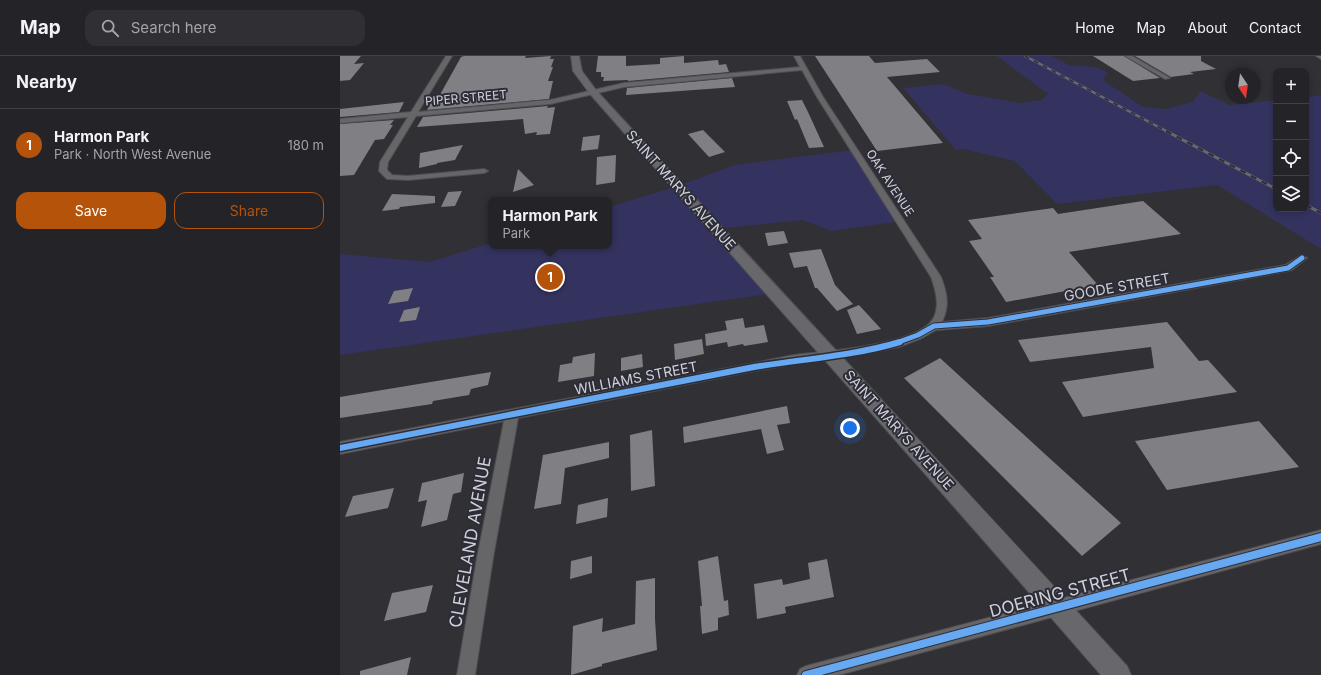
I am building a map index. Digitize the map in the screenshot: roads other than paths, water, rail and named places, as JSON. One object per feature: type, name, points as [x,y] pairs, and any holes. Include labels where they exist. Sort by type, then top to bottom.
[{"type":"main road","name":"SAINT MARYS AVENUE","points":[[575,56],[574,63],[580,75],[593,92],[1118,675]]},
{"type":"street","points":[[449,56],[384,162],[383,171],[390,177],[408,178],[484,171]]},
{"type":"street","name":"OAK AVENUE","points":[[797,56],[843,133],[936,277],[942,295],[942,311],[934,326]]},
{"type":"street","points":[[1128,56],[1167,78]]},
{"type":"street","name":"PIPER STREET","points":[[340,121],[550,102],[624,85],[804,68]]},
{"type":"street","name":"GOODE STREET","points":[[934,326],[988,322],[1288,268],[1302,258]]},
{"type":"street","name":"WILLIAMS STREET","points":[[340,448],[754,367],[801,359],[831,356],[899,343],[934,326]]},
{"type":"street","name":"CLEVELAND AVENUE","points":[[466,675],[485,558],[512,415]]},
{"type":"street","name":"DOERING STREET","points":[[806,675],[1321,537]]},
{"type":"railway","points":[[1025,56],[1168,132]]},
{"type":"railway","points":[[1166,131],[1273,187]]},
{"type":"railway","points":[[1309,207],[1321,213]]},
{"type":"place","name":"Harmon Park","points":[[550,277]]}]
